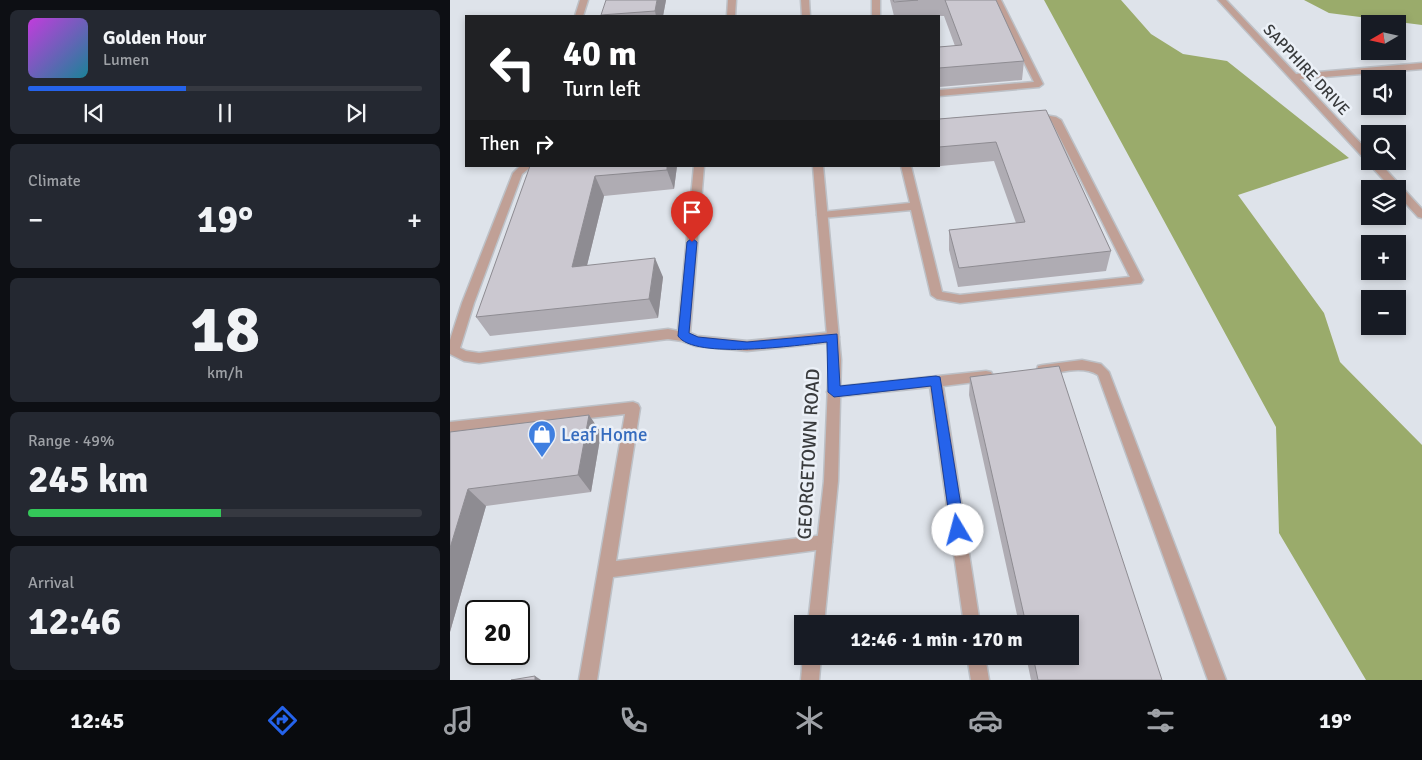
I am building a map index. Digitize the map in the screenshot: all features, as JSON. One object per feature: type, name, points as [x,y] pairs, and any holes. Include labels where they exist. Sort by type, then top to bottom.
[{"type":"street","points":[[579,15],[584,0]]},
{"type":"street","points":[[731,15],[732,0]]},
{"type":"street","points":[[805,0],[806,15]]},
{"type":"street","points":[[876,0],[876,15]]},
{"type":"street","points":[[940,93],[1039,84],[997,0]]},
{"type":"street","name":"SAPPHIRE DRIVE","points":[[1222,0],[1361,149]]},
{"type":"street","points":[[1294,77],[1422,66]]},
{"type":"street","points":[[906,167],[937,295],[960,299],[1136,280],[1056,120],[1037,115],[1017,117]]},
{"type":"street","points":[[526,167],[518,173],[468,303],[453,350],[464,356],[479,358],[668,334],[684,336],[696,341],[747,346],[833,337]]},
{"type":"street","points":[[684,336],[699,167]]},
{"type":"street","name":"GEORGETOWN ROAD","points":[[817,615],[831,482],[834,392],[833,337],[818,167]]},
{"type":"street","name":"SAPPHIRE DRIVE","points":[[1380,170],[1422,215]]},
{"type":"street","points":[[822,215],[916,206]]},
{"type":"street","points":[[1031,371],[1087,365],[1096,366],[1102,372],[1217,680]]},
{"type":"street","points":[[834,392],[1002,374]]},
{"type":"street","points":[[936,381],[971,615]]},
{"type":"street","points":[[450,428],[633,408],[588,680]]},
{"type":"street","points":[[606,570],[824,542]]},
{"type":"street","points":[[810,680],[811,665]]},
{"type":"street","points":[[978,665],[980,680]]},
{"type":"green space","points":[[1044,0],[1121,0],[1151,34],[1183,54],[1227,61],[1349,158],[1238,195],[1324,313],[1340,362],[1422,445],[1422,680],[1366,680],[1279,533],[1276,427]]},
{"type":"green space","points":[[1304,0],[1422,0],[1422,25],[1406,23],[1406,15],[1361,15],[1361,17],[1329,13]]},
{"type":"building","points":[[606,0],[657,0],[655,11],[601,15]]},
{"type":"building","points":[[893,0],[918,0],[894,2]]},
{"type":"building","points":[[945,0],[996,0],[1024,61],[940,68],[940,47],[962,45]]},
{"type":"building","points":[[1046,110],[1111,251],[959,268],[949,230],[1025,222],[996,142],[940,147],[940,119]]},
{"type":"building","points":[[530,167],[667,167],[667,170],[595,176],[572,267],[655,258],[649,299],[476,317]]},
{"type":"building","points":[[1059,366],[1162,680],[1038,680],[1035,665],[1079,665],[1079,615],[1024,615],[970,377]]},
{"type":"building","points":[[589,415],[578,475],[468,489],[450,548],[450,432]]},
{"type":"building","points":[[535,676],[535,680],[511,680]]},
{"type":"place","name":"Leaf Home","points":[[542,458]]},
{"type":"route","points":[[692,242],[684,336],[696,341],[747,346],[833,337],[834,392],[936,381],[958,530]]}]
